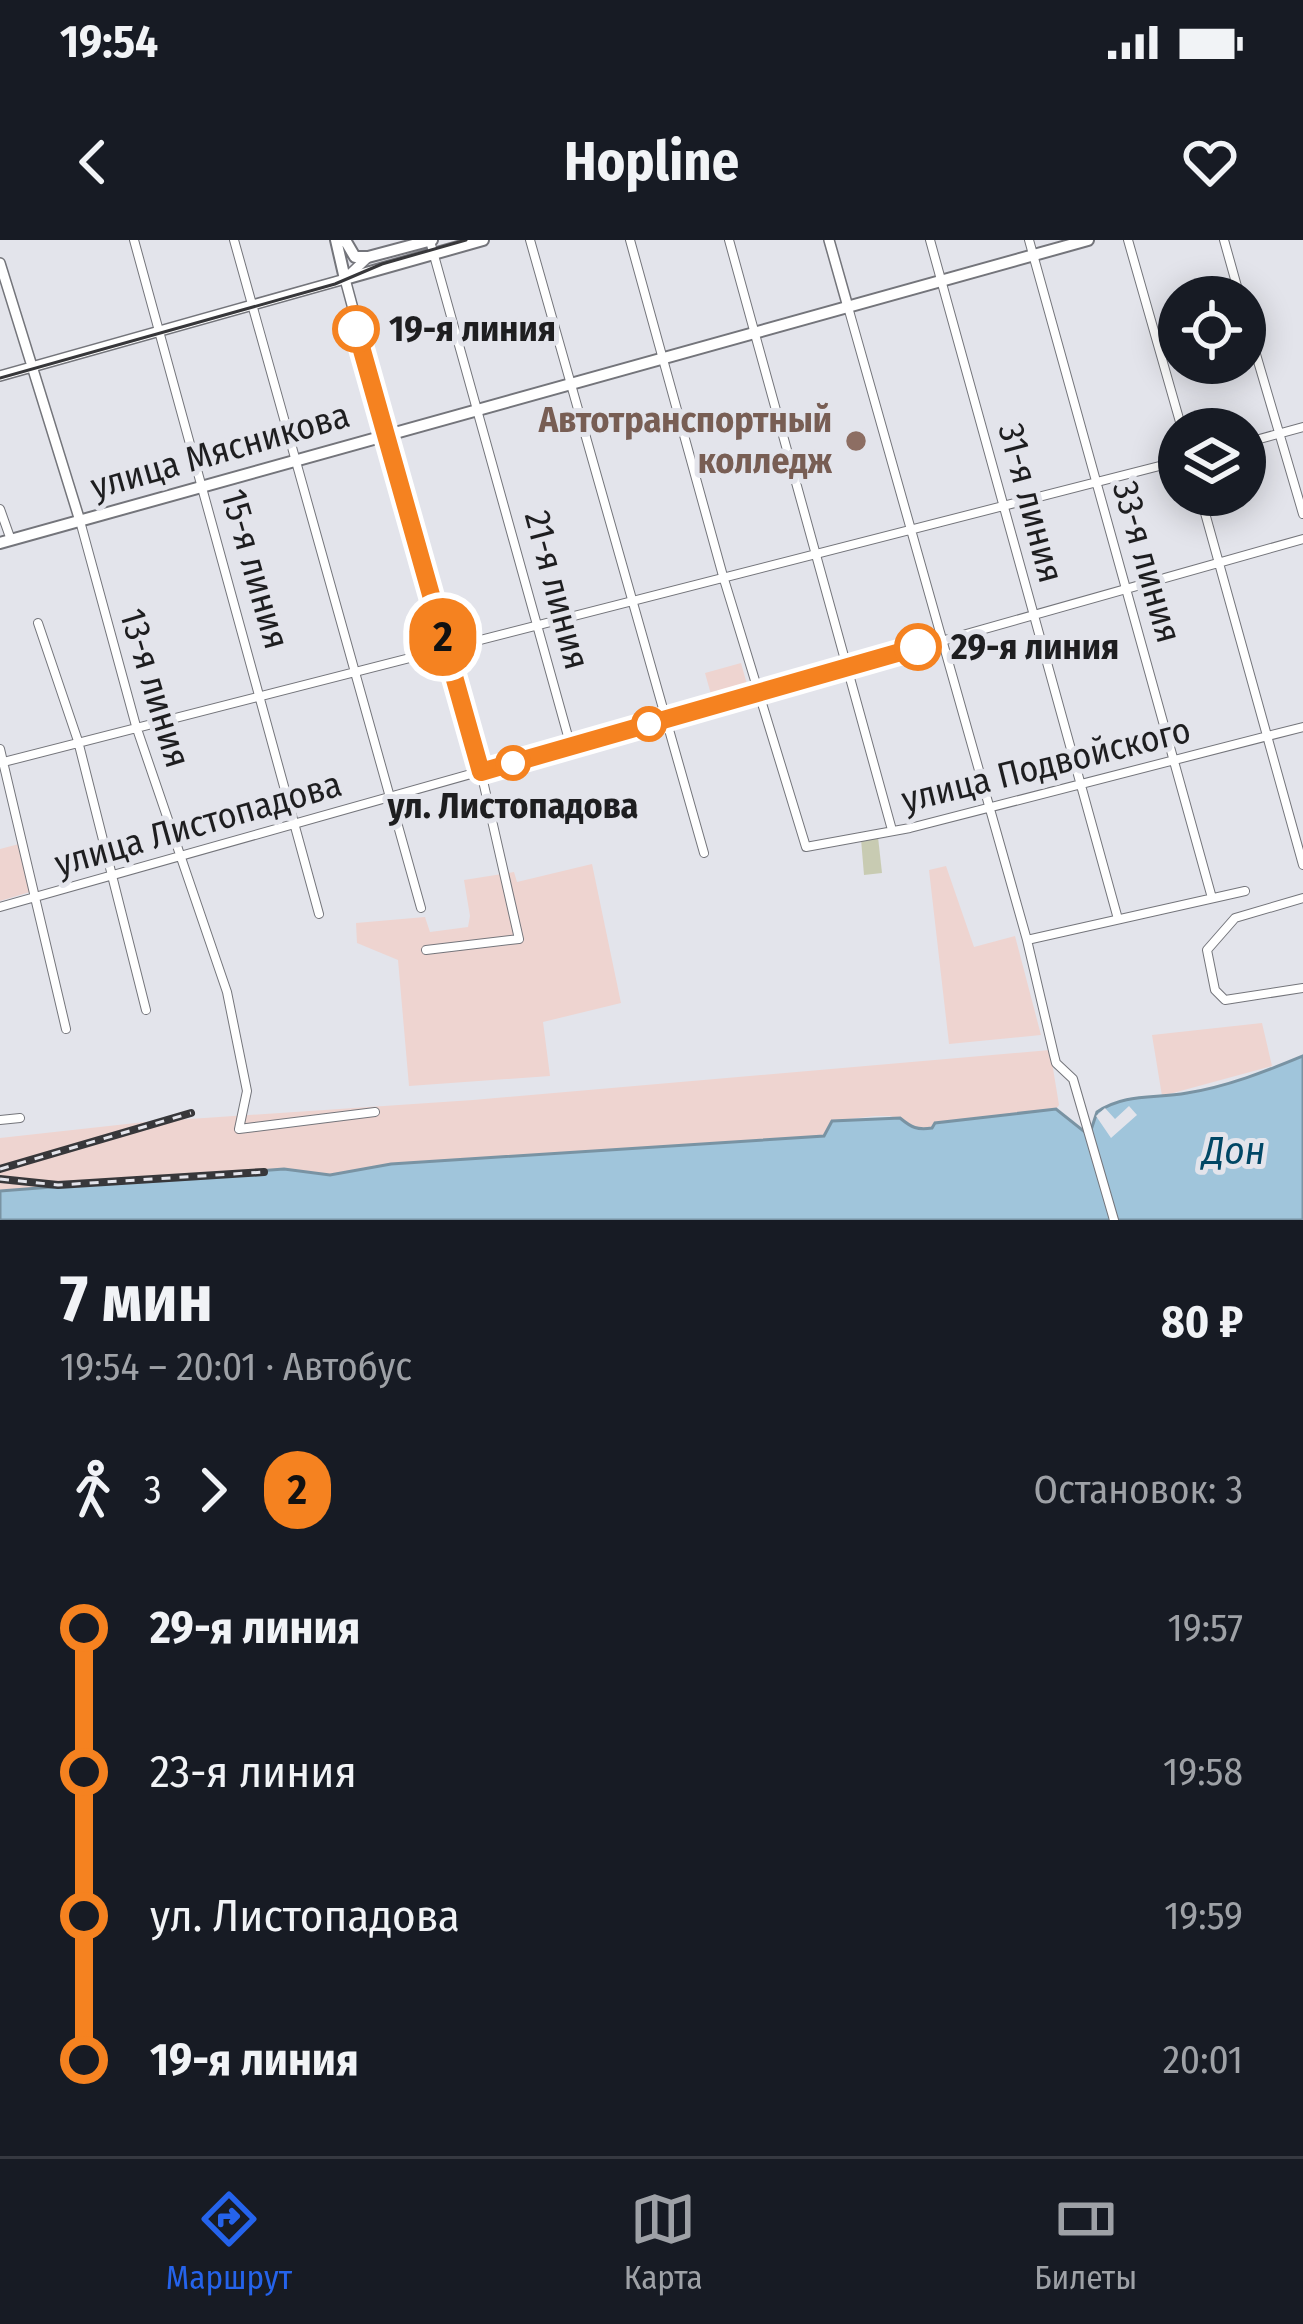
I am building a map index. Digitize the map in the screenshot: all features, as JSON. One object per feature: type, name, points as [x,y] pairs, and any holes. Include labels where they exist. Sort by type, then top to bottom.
[{"type":"main road","points":[[340,240],[361,257],[483,240]]},
{"type":"main road","points":[[340,240],[345,279],[432,245]]},
{"type":"main road","name":"улица Мясникова","points":[[6,542],[1088,240]]},
{"type":"street","name":"15-я линия","points":[[134,240],[319,914]]},
{"type":"street","points":[[234,240],[421,908]]},
{"type":"street","points":[[530,240],[704,853]]},
{"type":"street","points":[[630,240],[757,692]]},
{"type":"street","points":[[729,240],[892,830]]},
{"type":"street","points":[[829,240],[1027,940],[1056,1063],[1073,1079],[1114,1220]]},
{"type":"street","name":"31-я линия","points":[[930,240],[1118,919]]},
{"type":"street","name":"33-я линия","points":[[1029,240],[1212,898]]},
{"type":"street","points":[[1128,240],[1176,408]]},
{"type":"street","points":[[1224,240],[1234,276]]},
{"type":"street","name":"21-я линия","points":[[432,245],[572,747]]},
{"type":"street","points":[[0,376],[345,279],[361,257]]},
{"type":"street","name":"13-я линия","points":[[0,263],[80,521],[136,726],[227,992],[247,1091],[239,1129],[375,1112]]},
{"type":"street","points":[[345,279],[481,772],[519,939],[426,950]]},
{"type":"street","points":[[1263,384],[1303,514]]},
{"type":"street","points":[[1266,437],[1303,427]]},
{"type":"street","points":[[2,762],[1158,466]]},
{"type":"street","points":[[0,509],[6,542]]},
{"type":"street","points":[[1206,516],[1303,866]]},
{"type":"street","name":"улица Листопадова","points":[[0,907],[1303,539]]},
{"type":"street","points":[[38,622],[78,741],[146,1010]]},
{"type":"street","name":"улица Подвойского","points":[[757,692],[802,843],[811,849],[1303,727]]},
{"type":"street","points":[[0,749],[66,1029]]},
{"type":"street","points":[[1027,940],[1245,891]]},
{"type":"street","points":[[1303,898],[1239,916],[1207,947],[1217,994],[1229,1000],[1303,988]]},
{"type":"street","points":[[0,1120],[20,1118]]},
{"type":"shaded area","points":[[741,663],[748,688],[712,698],[705,673]]},
{"type":"shaded area","points":[[19,844],[30,892],[0,901],[0,849]]},
{"type":"shaded area","points":[[592,864],[621,1003],[543,1022],[550,1076],[409,1086],[398,960],[357,943],[356,923],[425,917],[430,932],[468,927],[464,880],[514,872],[517,882]]},
{"type":"shaded area","points":[[946,866],[974,947],[1015,936],[1041,1035],[949,1044],[929,870]]},
{"type":"shaded area","points":[[1262,1023],[1272,1066],[1162,1096],[1152,1035]]},
{"type":"shaded area","points":[[1050,1050],[1056,1109],[935,1123],[933,1128],[875,1116],[833,1121],[824,1136],[391,1164],[330,1175],[284,1169],[0,1191],[0,1138],[145,1122],[473,1100]]},
{"type":"green space","points":[[878,837],[882,873],[864,875],[861,839]]},
{"type":"water","name":"Дон","points":[[1303,1056],[1303,1220],[0,1220],[0,1191],[284,1169],[330,1175],[391,1164],[824,1136],[832,1121],[900,1118],[915,1128],[927,1129],[935,1123],[1056,1109],[1086,1133],[1097,1112],[1119,1102],[1217,1087]]},
{"type":"pier","points":[[1129,1106],[1137,1115],[1111,1138],[1096,1116],[1105,1108],[1115,1119]]},
{"type":"tram line","points":[[0,378],[335,284],[382,264],[466,240]]},
{"type":"railway","points":[[0,1169],[191,1113]]},
{"type":"railway","points":[[0,1179],[58,1185],[264,1172]]},
{"type":"bus line","name":"2","points":[[356,329],[481,772],[918,647]]},
{"type":"place","name":"19-я линия","points":[[356,329]]},
{"type":"place","name":"Автотранспортный колледж","points":[[856,441]]},
{"type":"place","name":"29-я линия","points":[[918,647]]},
{"type":"place","name":"ул. Листопадова","points":[[513,763]]}]
